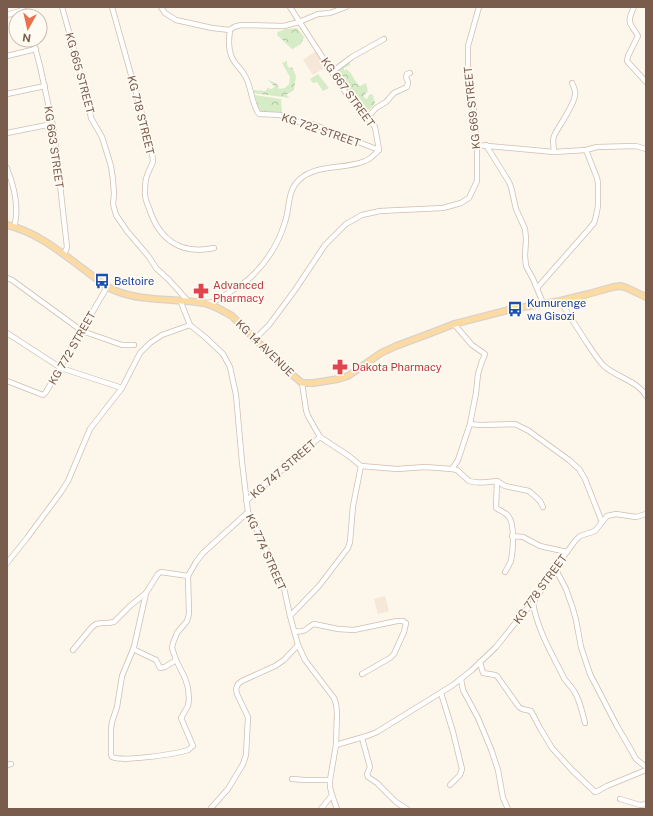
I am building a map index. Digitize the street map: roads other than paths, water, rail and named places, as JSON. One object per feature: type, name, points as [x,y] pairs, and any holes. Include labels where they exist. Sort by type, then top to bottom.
[{"type":"main road","name":"KG 14 AVENUE","points":[[7,225],[38,238],[117,292],[149,298],[205,303],[217,307],[232,316],[282,366],[302,383],[325,381],[348,376],[375,357],[396,346],[454,324],[512,309],[560,301],[621,286],[646,297]]},
{"type":"street","name":"KG 665 STREET","points":[[62,7],[85,89],[91,118],[102,137],[111,166],[114,194],[113,204],[116,215],[127,232],[156,268],[169,280],[188,302]]},
{"type":"street","name":"KG 718 STREET","points":[[112,7],[151,146],[153,161],[144,188],[151,215],[162,234],[175,244],[185,249],[193,250],[214,248]]},
{"type":"street","points":[[160,7],[165,13],[176,20],[212,28],[230,30],[241,25],[284,26],[299,22],[318,14],[330,13],[346,7]]},
{"type":"street","name":"KG 667 STREET","points":[[290,7],[346,93],[375,127],[379,150]]},
{"type":"street","name":"KG 669 STREET","points":[[255,338],[269,325],[295,290],[325,245],[346,224],[362,215],[380,211],[443,208],[461,203],[470,198],[477,181],[477,145],[474,110],[468,76],[468,46],[479,7]]},
{"type":"street","points":[[634,7],[631,14],[630,23],[638,36],[627,61],[646,82]]},
{"type":"street","name":"KG 722 STREET","points":[[230,30],[228,44],[232,57],[238,68],[246,76],[252,92],[256,110],[259,114],[281,115],[285,119],[303,124],[315,125],[379,150]]},
{"type":"street","points":[[332,72],[352,57],[384,39]]},
{"type":"street","points":[[7,56],[36,49]]},
{"type":"street","name":"KG 663 STREET","points":[[36,49],[55,136],[67,247],[64,255]]},
{"type":"street","points":[[375,127],[369,116],[376,108],[386,102],[394,93],[407,86],[408,82],[406,77],[410,72]]},
{"type":"street","points":[[554,152],[554,136],[575,96],[575,89],[572,83]]},
{"type":"street","points":[[7,94],[45,86]]},
{"type":"street","points":[[7,133],[52,124]]},
{"type":"street","points":[[477,145],[554,152],[586,150],[596,147],[636,146],[646,149]]},
{"type":"street","points":[[486,145],[511,187],[516,209],[526,230],[525,262],[543,303]]},
{"type":"street","points":[[205,303],[214,302],[238,286],[253,275],[266,260],[276,244],[286,220],[291,190],[298,180],[309,173],[318,170],[366,161],[375,155],[379,150]]},
{"type":"street","points":[[536,288],[594,223],[598,206],[597,178],[586,150]]},
{"type":"street","points":[[7,168],[8,174],[12,181],[15,200],[16,216],[14,227]]},
{"type":"street","points":[[7,278],[12,280],[82,331],[122,344],[134,345]]},
{"type":"street","name":"KG 772 STREET","points":[[7,381],[43,395],[61,368],[108,287]]},
{"type":"street","name":"KG 774 STREET","points":[[180,300],[190,325],[223,354],[230,367],[236,395],[248,512],[284,588],[298,645],[305,660],[334,698],[336,704],[336,745],[330,780],[332,795],[337,809]]},
{"type":"street","points":[[560,301],[596,357],[603,365],[618,376],[639,387],[646,396]]},
{"type":"street","points":[[452,469],[458,460],[470,424],[478,374],[484,357],[484,354],[472,345],[454,324]]},
{"type":"street","points":[[7,563],[68,481],[90,429],[122,388],[140,354],[162,335],[190,325]]},
{"type":"street","points":[[7,333],[61,368],[122,388]]},
{"type":"street","points":[[302,383],[306,410],[320,437],[349,456],[361,466],[397,469],[425,467],[457,470],[471,482],[478,483],[497,481],[505,486],[529,490],[540,501],[543,507]]},
{"type":"street","points":[[470,424],[515,424],[530,431],[564,456],[579,469],[585,478],[602,522]]},
{"type":"street","name":"KG 747 STREET","points":[[246,501],[320,437]]},
{"type":"street","points":[[290,616],[319,586],[348,548],[361,466]]},
{"type":"street","points":[[497,481],[496,508],[509,517],[512,526],[511,560],[505,572]]},
{"type":"street","points":[[146,593],[133,649],[122,676],[117,707],[112,722],[111,741],[112,757],[114,758],[122,759],[157,756],[188,750],[193,746],[181,718],[190,699],[188,688],[172,648],[177,633],[187,621],[189,614],[188,576],[203,553],[248,512]]},
{"type":"street","name":"KG 778 STREET","points":[[336,745],[377,732],[461,679],[496,648],[524,612],[533,603],[555,568],[575,541],[580,536],[595,531],[605,517],[611,514],[636,517],[646,514]]},
{"type":"street","points":[[512,536],[524,537],[540,546],[567,552]]},
{"type":"street","points":[[480,662],[483,673],[497,676],[520,709],[532,712],[552,748],[595,792],[598,792],[605,787],[646,769],[636,759],[590,674],[581,648],[573,608],[566,589],[555,568]]},
{"type":"street","points":[[73,650],[96,624],[114,622],[146,593],[158,574],[161,572],[188,576]]},
{"type":"street","points":[[533,603],[535,616],[548,644],[566,680],[577,696],[581,705],[584,723]]},
{"type":"street","points":[[294,631],[304,631],[314,624],[338,629],[354,630],[397,621],[403,621],[406,623],[404,632],[394,654],[390,658],[362,674]]},
{"type":"street","points":[[211,808],[228,789],[243,764],[246,755],[248,717],[237,694],[236,689],[238,684],[275,666],[284,660],[298,645]]},
{"type":"street","points":[[133,649],[156,660],[160,668],[165,667],[176,660]]},
{"type":"street","points":[[461,679],[463,690],[478,718],[491,749],[498,770],[503,798],[508,809]]},
{"type":"street","points":[[441,693],[462,769],[460,775],[450,785]]},
{"type":"street","points":[[362,738],[370,767],[367,774],[368,777],[377,783],[396,802],[407,809]]},
{"type":"street","points":[[292,779],[330,780]]},
{"type":"street","points":[[321,809],[332,795]]},
{"type":"street","points":[[620,800],[640,805],[646,804]]},
{"type":"place","name":"Beltoire","points":[[102,281]]},
{"type":"place","name":"Advanced Pharmacy","points":[[201,291]]},
{"type":"place","name":"Kumurenge wa Gisozi","points":[[515,309]]},
{"type":"place","name":"Dakota Pharmacy","points":[[340,367]]}]
